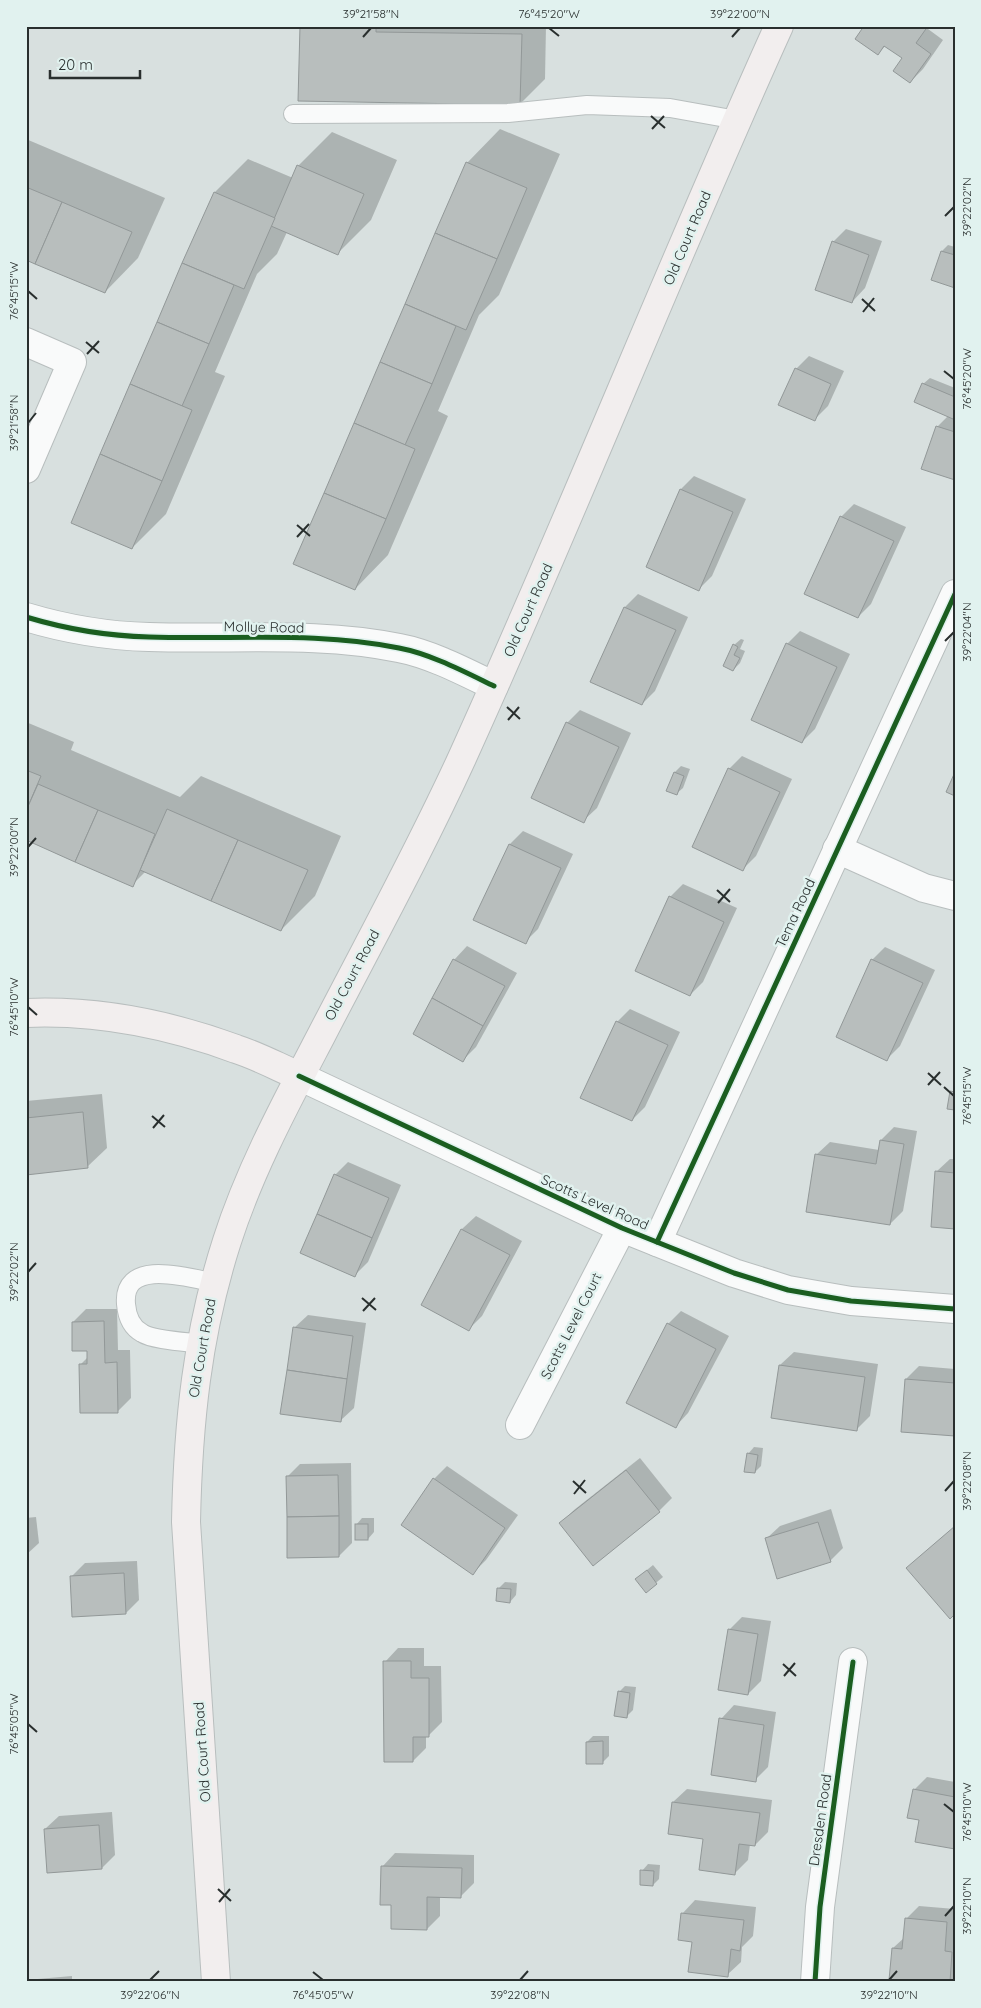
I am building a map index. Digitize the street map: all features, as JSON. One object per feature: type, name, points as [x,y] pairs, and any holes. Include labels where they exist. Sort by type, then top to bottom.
[{"type":"main road","name":"Old Court Road","points":[[216,1982],[186,1522],[188,1452],[195,1380],[214,1283],[246,1188],[299,1076],[424,836],[494,686],[779,26]]},
{"type":"main road","name":"Scotts Level Road","points":[[26,1013],[62,1012],[102,1015],[166,1027],[238,1049],[299,1076]]},
{"type":"street","points":[[26,342],[72,362],[26,469]]},
{"type":"street","name":"Tema Road","points":[[657,1242],[955,594]]},
{"type":"street","name":"Mollye Road","points":[[26,616],[62,627],[107,634],[149,637],[337,639],[401,648],[448,665],[494,686]]},
{"type":"street","points":[[837,849],[924,888],[955,896]]},
{"type":"street","name":"Scotts Level Road","points":[[299,1076],[622,1228],[734,1273],[788,1290],[851,1301],[955,1310]]},
{"type":"street","name":"Scotts Level Court","points":[[520,1425],[622,1228]]},
{"type":"street","name":"Dresden Road","points":[[815,1982],[820,1907],[853,1662]]},
{"type":"lane","points":[[292,114],[508,114],[587,105],[670,108],[738,120]]},
{"type":"lane","points":[[202,1344],[143,1334],[133,1326],[128,1314],[126,1301],[128,1290],[136,1281],[151,1273],[171,1274],[214,1283]]},
{"type":"building","points":[[300,26],[376,26],[376,32],[522,34],[520,105],[298,101]]},
{"type":"building","points":[[864,26],[928,26],[916,43],[931,54],[910,83],[893,71],[902,58],[884,46],[878,55],[855,39]]},
{"type":"building","points":[[466,162],[527,188],[497,259],[435,233]]},
{"type":"building","points":[[297,165],[364,194],[338,255],[271,226]]},
{"type":"building","points":[[26,187],[62,202],[35,264],[26,260]]},
{"type":"building","points":[[214,192],[275,218],[244,289],[182,263]]},
{"type":"building","points":[[62,202],[132,232],[105,293],[35,264]]},
{"type":"building","points":[[435,233],[497,259],[466,330],[405,304]]},
{"type":"building","points":[[832,241],[869,255],[852,303],[815,290]]},
{"type":"building","points":[[941,251],[955,255],[955,288],[931,280]]},
{"type":"building","points":[[182,263],[234,285],[209,344],[157,322]]},
{"type":"building","points":[[405,304],[456,326],[432,384],[380,362]]},
{"type":"building","points":[[157,322],[209,344],[182,406],[130,384]]},
{"type":"building","points":[[380,362],[432,384],[405,445],[354,423]]},
{"type":"building","points":[[795,368],[831,384],[815,421],[778,405]]},
{"type":"building","points":[[922,383],[955,397],[955,414],[953,419],[914,402]]},
{"type":"building","points":[[130,384],[192,410],[162,481],[100,454]]},
{"type":"building","points":[[354,423],[415,449],[386,519],[324,493]]},
{"type":"building","points":[[936,426],[955,432],[955,480],[921,469]]},
{"type":"building","points":[[100,454],[162,481],[132,549],[71,523]]},
{"type":"building","points":[[680,489],[733,512],[699,591],[646,567]]},
{"type":"building","points":[[324,493],[386,519],[355,590],[293,564]]},
{"type":"building","points":[[840,516],[894,541],[858,618],[804,594]]},
{"type":"building","points":[[624,607],[676,630],[642,705],[590,682]]},
{"type":"building","points":[[786,643],[837,667],[802,743],[751,720]]},
{"type":"building","points":[[733,644],[738,647],[734,655],[740,658],[733,671],[723,666]]},
{"type":"building","points":[[566,722],[619,747],[584,823],[531,798]]},
{"type":"building","points":[[728,768],[780,792],[743,871],[692,847]]},
{"type":"building","points":[[26,770],[41,776],[26,811]]},
{"type":"building","points":[[674,772],[684,776],[677,795],[666,791]]},
{"type":"building","points":[[955,772],[955,796],[946,792]]},
{"type":"building","points":[[38,784],[98,810],[75,862],[26,840],[26,811]]},
{"type":"building","points":[[167,809],[238,840],[211,901],[140,870]]},
{"type":"building","points":[[98,810],[155,834],[133,887],[75,862]]},
{"type":"building","points":[[238,840],[308,870],[281,931],[211,901]]},
{"type":"building","points":[[509,844],[561,868],[526,944],[473,920]]},
{"type":"building","points":[[669,896],[724,922],[690,996],[635,971]]},
{"type":"building","points":[[453,959],[505,986],[483,1026],[432,998]]},
{"type":"building","points":[[871,959],[923,983],[887,1061],[836,1037]]},
{"type":"building","points":[[432,998],[483,1026],[463,1062],[413,1034]]},
{"type":"building","points":[[616,1021],[668,1045],[632,1121],[580,1098]]},
{"type":"building","points":[[950,1091],[955,1092],[955,1110],[947,1109]]},
{"type":"building","points":[[83,1112],[88,1168],[26,1175],[26,1118]]},
{"type":"building","points":[[880,1140],[904,1144],[890,1225],[806,1212],[815,1154],[876,1164]]},
{"type":"building","points":[[935,1171],[955,1173],[955,1229],[931,1227]]},
{"type":"building","points":[[334,1174],[389,1198],[372,1238],[317,1214]]},
{"type":"building","points":[[317,1214],[372,1238],[355,1277],[300,1253]]},
{"type":"building","points":[[461,1229],[510,1255],[469,1331],[421,1305]]},
{"type":"building","points":[[104,1321],[105,1363],[117,1362],[118,1413],[80,1413],[79,1364],[87,1364],[87,1351],[72,1351],[72,1322]]},
{"type":"building","points":[[667,1323],[716,1349],[676,1428],[626,1403]]},
{"type":"building","points":[[293,1327],[353,1336],[347,1379],[287,1370]]},
{"type":"building","points":[[779,1365],[865,1377],[857,1431],[771,1418]]},
{"type":"building","points":[[287,1370],[347,1379],[341,1422],[280,1414]]},
{"type":"building","points":[[905,1379],[955,1383],[955,1436],[901,1432]]},
{"type":"building","points":[[747,1453],[758,1455],[755,1473],[744,1472]]},
{"type":"building","points":[[626,1470],[660,1512],[593,1566],[559,1523]]},
{"type":"building","points":[[338,1475],[339,1516],[287,1517],[286,1476]]},
{"type":"building","points":[[433,1478],[505,1528],[473,1575],[401,1525]]},
{"type":"building","points":[[339,1516],[339,1557],[287,1558],[287,1517]]},
{"type":"building","points":[[818,1522],[831,1562],[777,1579],[765,1538]]},
{"type":"building","points":[[355,1524],[368,1524],[368,1540],[355,1540]]},
{"type":"building","points":[[955,1526],[955,1614],[950,1619],[906,1568]]},
{"type":"building","points":[[647,1570],[657,1584],[646,1593],[635,1579]]},
{"type":"building","points":[[124,1573],[126,1614],[72,1617],[70,1576]]},
{"type":"building","points":[[497,1588],[511,1589],[510,1603],[496,1601]]},
{"type":"building","points":[[728,1629],[758,1634],[748,1695],[718,1690]]},
{"type":"building","points":[[383,1661],[411,1661],[411,1678],[429,1678],[429,1737],[413,1737],[413,1762],[384,1762]]},
{"type":"building","points":[[618,1691],[630,1693],[627,1718],[614,1716]]},
{"type":"building","points":[[719,1718],[764,1725],[756,1782],[711,1775]]},
{"type":"building","points":[[603,1741],[603,1764],[586,1764],[586,1742]]},
{"type":"building","points":[[913,1789],[955,1797],[955,1849],[915,1842],[919,1820],[907,1818]]},
{"type":"building","points":[[672,1802],[760,1813],[755,1846],[739,1844],[735,1875],[699,1870],[703,1839],[668,1834]]},
{"type":"building","points":[[99,1825],[102,1869],[47,1873],[44,1829]]},
{"type":"building","points":[[381,1866],[462,1868],[461,1898],[427,1897],[427,1930],[391,1929],[391,1905],[380,1905]]},
{"type":"building","points":[[640,1870],[654,1871],[653,1886],[640,1885]]},
{"type":"building","points":[[681,1913],[744,1920],[740,1951],[731,1949],[728,1977],[688,1972],[692,1942],[678,1940]]},
{"type":"building","points":[[905,1918],[947,1922],[945,1951],[952,1952],[950,1982],[889,1980],[892,1948],[902,1949]]},
{"type":"cycle path","points":[[657,1242],[955,594]]},
{"type":"cycle path","points":[[26,617],[56,625],[118,635],[180,638],[275,637],[368,643],[423,654],[494,686]]},
{"type":"cycle path","points":[[299,1076],[622,1228],[734,1273],[788,1290],[851,1301],[955,1309]]},
{"type":"cycle path","points":[[815,1982],[820,1907],[853,1662]]}]
